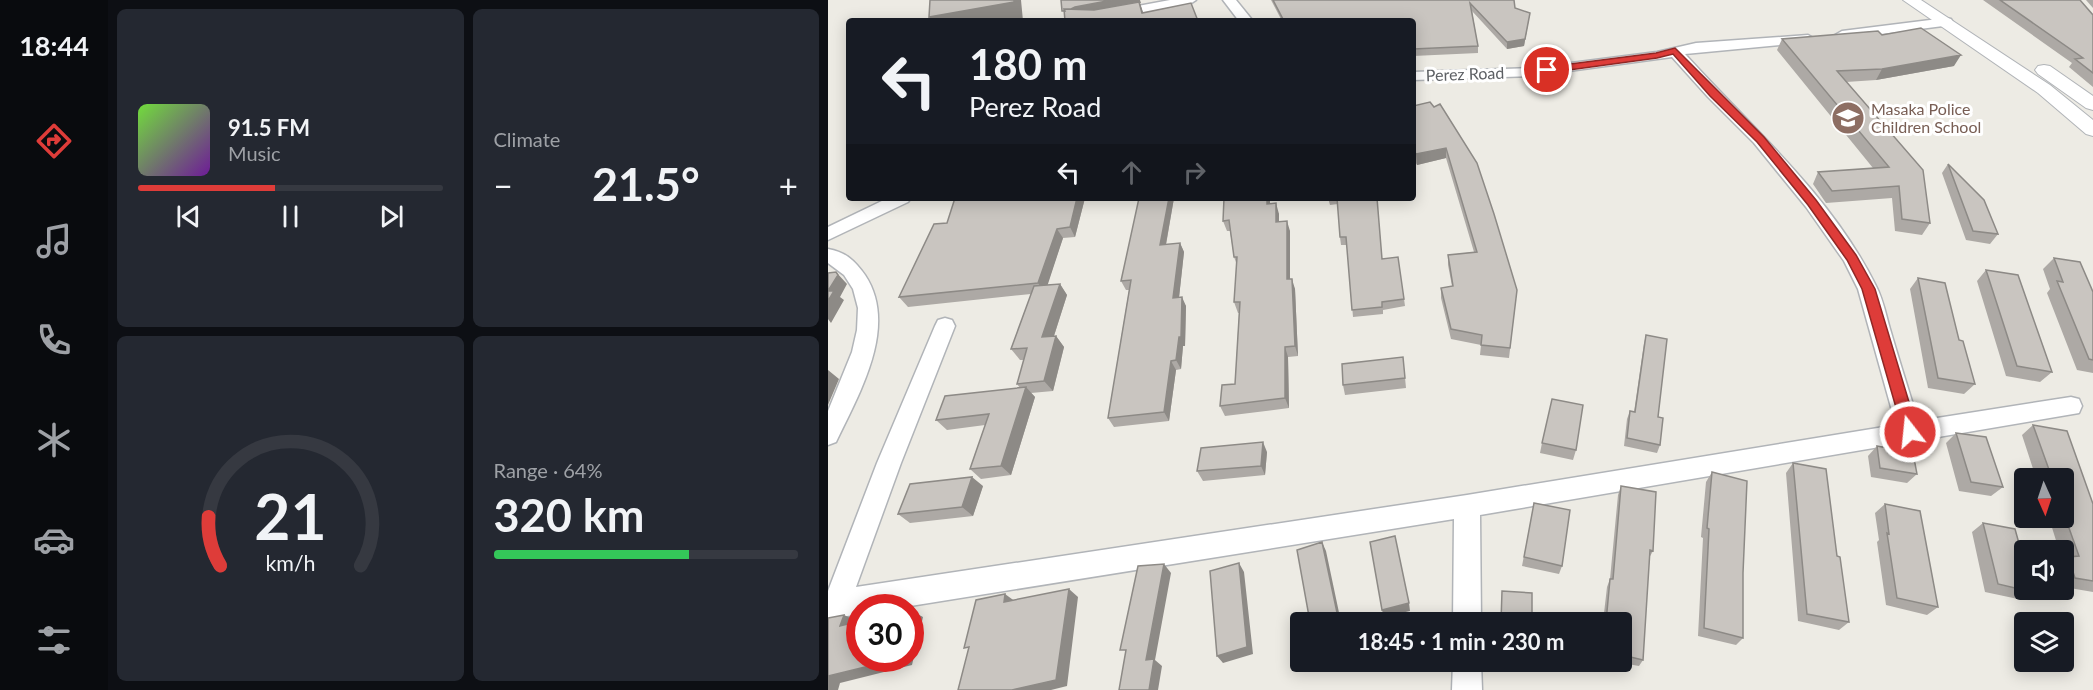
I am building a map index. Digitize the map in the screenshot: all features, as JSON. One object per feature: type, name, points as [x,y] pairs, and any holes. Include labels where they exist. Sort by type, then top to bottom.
[{"type":"street","points":[[1095,18],[1190,0]]},
{"type":"street","points":[[1228,0],[1243,18]]},
{"type":"street","points":[[1911,0],[1952,17]]},
{"type":"street","points":[[1939,0],[1952,17],[2093,130]]},
{"type":"street","name":"Perez Road","points":[[1416,76],[1532,72],[1657,56],[1675,51],[1823,37],[1952,17]]},
{"type":"street","points":[[2006,44],[2093,104]]},
{"type":"street","points":[[1675,51],[1713,94],[1760,140],[1812,202],[1852,258],[1868,289],[1910,432]]},
{"type":"street","points":[[828,234],[896,201]]},
{"type":"street","points":[[828,256],[838,257],[861,281],[869,312],[858,371],[828,435]]},
{"type":"street","points":[[832,604],[945,326]]},
{"type":"street","points":[[832,604],[1467,506],[2071,406]]},
{"type":"street","points":[[1467,506],[1467,612]]},
{"type":"street","points":[[1467,672],[1467,690]]},
{"type":"building","points":[[930,0],[1014,0],[1014,2],[929,17]]},
{"type":"building","points":[[1061,0],[1112,0],[1062,11]]},
{"type":"building","points":[[1273,0],[1514,0],[1515,8],[1530,13],[1525,39],[1507,42],[1470,3],[1478,46],[1416,49],[1416,18],[1282,18]]},
{"type":"building","points":[[2000,0],[2080,0],[2093,15],[2093,73],[2075,59],[2083,58]]},
{"type":"building","points":[[1139,2],[1142,13],[1191,3],[1197,18],[1065,18],[1064,9],[1094,10]]},
{"type":"building","points":[[1921,28],[1961,55],[1882,69],[1837,71],[1923,170],[1930,223],[1902,219],[1899,186],[1832,191],[1818,172],[1889,167],[1782,39],[1878,31],[1882,35]]},
{"type":"building","points":[[1430,102],[1434,107],[1440,104],[1477,163],[1517,290],[1510,348],[1481,345],[1482,335],[1451,329],[1441,288],[1453,286],[1448,255],[1477,252],[1446,148],[1416,154],[1416,105]]},
{"type":"building","points":[[1948,164],[1984,200],[1998,234],[1973,231]]},
{"type":"building","points":[[954,201],[1076,201],[1070,227],[1057,229],[1038,283],[899,297],[934,224],[947,223]]},
{"type":"building","points":[[1138,201],[1168,201],[1160,245],[1180,243],[1173,298],[1182,297],[1181,337],[1179,337],[1176,360],[1171,361],[1164,412],[1108,418],[1131,280],[1121,281]]},
{"type":"building","points":[[1224,201],[1267,201],[1267,204],[1276,203],[1276,222],[1287,221],[1287,279],[1292,279],[1295,346],[1285,347],[1285,398],[1220,406],[1222,385],[1235,384],[1240,302],[1234,302],[1237,257],[1234,257],[1229,220],[1223,221]]},
{"type":"building","points":[[1337,201],[1377,201],[1382,259],[1398,257],[1404,299],[1382,302],[1382,307],[1352,310],[1346,237],[1340,237]]},
{"type":"building","points":[[2054,258],[2080,262],[2093,292],[2093,360],[2089,359],[2057,281],[2063,282]]},
{"type":"building","points":[[1986,270],[2018,275],[2052,372],[2017,366]]},
{"type":"building","points":[[836,272],[838,275],[828,291],[828,273]]},
{"type":"building","points":[[1918,278],[1945,283],[1959,340],[1963,341],[1975,384],[1938,378]]},
{"type":"building","points":[[1060,284],[1042,337],[1056,336],[1044,381],[1017,384],[1027,348],[1011,349],[1034,286]]},
{"type":"building","points":[[828,291],[834,291],[828,301]]},
{"type":"building","points":[[1646,335],[1667,339],[1658,417],[1663,418],[1660,445],[1627,438],[1630,411],[1635,412]]},
{"type":"building","points":[[1403,357],[1405,378],[1343,385],[1342,364]]},
{"type":"building","points":[[1026,387],[1001,466],[970,469],[989,414],[936,420],[945,396]]},
{"type":"building","points":[[1552,399],[1583,405],[1576,450],[1542,443]]},
{"type":"building","points":[[2033,425],[2067,431],[2093,504],[2093,581],[2075,578],[2074,575],[2074,556],[2079,556],[2069,528],[2074,528],[2074,468],[2048,468]]},
{"type":"building","points":[[1956,433],[1986,437],[2003,487],[1971,482]]},
{"type":"building","points":[[1263,442],[1261,466],[1197,471],[1201,448]]},
{"type":"building","points":[[1877,446],[1913,453],[1917,474],[1880,468]]},
{"type":"building","points":[[1793,463],[1826,469],[1837,556],[1840,557],[1849,622],[1807,614]]},
{"type":"building","points":[[1712,472],[1747,481],[1743,638],[1704,628],[1709,529],[1707,528]]},
{"type":"building","points":[[972,477],[962,507],[898,514],[910,484]]},
{"type":"building","points":[[1621,486],[1656,492],[1643,660],[1632,657],[1632,612],[1607,612],[1610,579],[1613,579]]},
{"type":"building","points":[[1534,503],[1570,510],[1562,566],[1524,557]]},
{"type":"building","points":[[1885,504],[1920,511],[1938,607],[1897,598]]},
{"type":"building","points":[[1983,523],[2015,529],[2018,540],[2014,540],[2014,588],[1998,584]]},
{"type":"building","points":[[1395,536],[1409,603],[1382,610],[1370,542]]},
{"type":"building","points":[[1322,542],[1337,612],[1308,612],[1297,550]]},
{"type":"building","points":[[1239,563],[1247,647],[1217,656],[1210,571]]},
{"type":"building","points":[[1164,564],[1146,660],[1154,659],[1149,690],[1119,690],[1126,650],[1120,650],[1138,566]]},
{"type":"building","points":[[1069,589],[1056,680],[1012,690],[958,690],[969,647],[964,648],[976,600],[1005,594],[1004,602]]},
{"type":"building","points":[[1502,591],[1532,593],[1532,612],[1501,612]]},
{"type":"building","points":[[844,615],[840,626],[846,624],[846,672],[828,676],[828,618]]},
{"type":"place","name":"Masaka Police Children School","points":[[1848,118]]},
{"type":"route","points":[[1547,70],[1657,56],[1675,51],[1713,94],[1760,140],[1812,202],[1852,258],[1868,289],[1910,432]]}]
